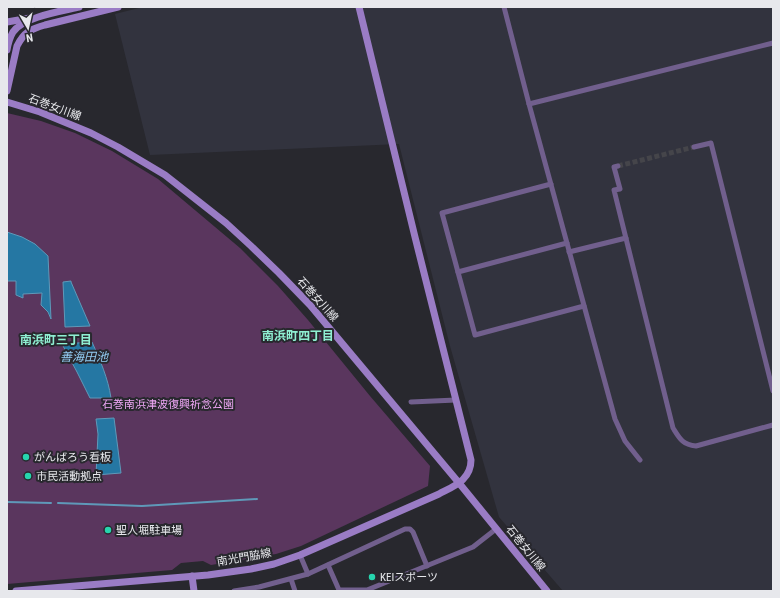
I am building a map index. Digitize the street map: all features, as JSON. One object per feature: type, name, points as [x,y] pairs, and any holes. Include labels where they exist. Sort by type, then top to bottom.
[{"type":"street","points":[[7,50],[13,33],[17,28],[27,22],[79,7]]},
{"type":"street","points":[[7,91],[17,46],[20,39],[28,32],[39,27],[118,7]]},
{"type":"street","points":[[358,7],[471,460],[469,472],[459,483]]},
{"type":"street","points":[[504,7],[615,419],[625,441],[640,460]]},
{"type":"street","points":[[7,22],[44,16]]},
{"type":"street","points":[[529,104],[773,43]]},
{"type":"street","name":"石巻女川線","points":[[7,102],[40,112],[91,133],[118,147],[165,175],[226,223],[279,272],[310,305],[547,591]]},
{"type":"street","points":[[694,147],[711,143],[773,391]]},
{"type":"street","points":[[618,166],[614,167],[620,189],[614,190],[673,428],[681,439],[688,445],[696,446],[773,425]]},
{"type":"street","points":[[551,184],[442,213],[475,335],[584,306]]},
{"type":"street","points":[[569,252],[626,238]]},
{"type":"street","points":[[458,272],[567,243]]},
{"type":"street","points":[[411,402],[456,400]]},
{"type":"street","name":"南光門脇線","points":[[16,591],[192,576],[252,569],[274,564],[300,555],[439,494],[459,483]]},
{"type":"street","points":[[328,565],[339,590],[367,590],[472,547],[496,528]]},
{"type":"street","points":[[234,591],[259,589],[308,574],[405,529],[410,529],[413,532],[427,566]]},
{"type":"street","points":[[300,555],[308,574]]},
{"type":"street","points":[[192,576],[194,591]]},
{"type":"street","points":[[291,579],[295,591]]},
{"type":"shaded area","points":[[143,7],[773,7],[773,591],[563,591],[499,517],[450,346],[399,144],[150,155],[115,14]]},
{"type":"green space","name":"石巻南浜津波復興祈念公園","points":[[7,113],[41,121],[75,133],[112,151],[158,179],[240,248],[278,286],[308,320],[430,466],[428,486],[301,546],[276,554],[211,565],[203,561],[181,563],[172,570],[7,584]]},
{"type":"water","name":"善海田池","points":[[7,232],[22,237],[35,244],[48,256],[51,319],[48,312],[41,305],[42,293],[23,294],[23,298],[16,295],[16,281],[7,281]]},
{"type":"water","name":"善海田池","points":[[71,281],[90,326],[65,327],[63,282]]},
{"type":"water","name":"善海田池","points":[[92,342],[106,376],[111,398],[90,398],[62,344]]},
{"type":"water","points":[[114,418],[121,473],[96,475],[98,434],[96,419]]},
{"type":"waterway","points":[[58,503],[142,506],[257,499]]},
{"type":"waterway","points":[[7,502],[51,503]]},
{"type":"tunnel","points":[[618,166],[694,147]]},
{"type":"place","name":"がんばろう看板","points":[[26,457]]},
{"type":"place","name":"市民活動拠点","points":[[28,476]]},
{"type":"place","name":"聖人堀駐車場","points":[[108,530]]},
{"type":"place","name":"KEIスポーツ","points":[[372,577]]},
{"type":"district","name":"南浜町四丁目","points":[[298,336]]},
{"type":"district","name":"南浜町三丁目","points":[[56,340]]}]
